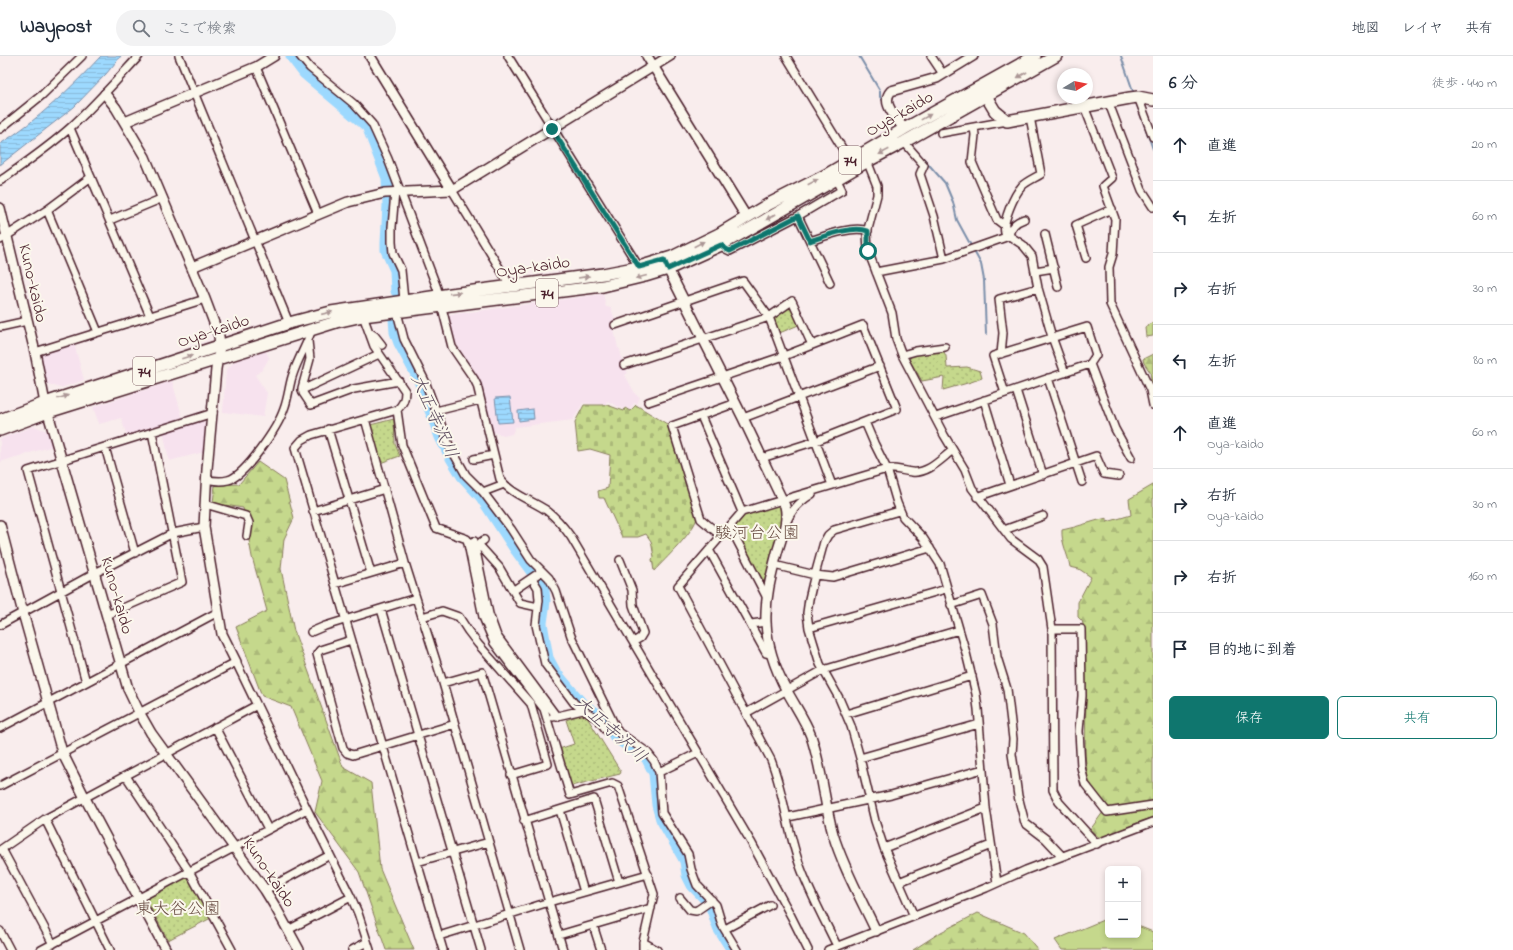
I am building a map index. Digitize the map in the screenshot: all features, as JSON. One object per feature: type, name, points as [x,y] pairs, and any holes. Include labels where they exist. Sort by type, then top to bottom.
[{"type":"main road","name":"Oya-kaido","points":[[0,430],[47,408],[220,346],[289,323],[331,312],[397,312],[441,301],[511,287],[596,275],[639,267],[666,265],[721,245],[837,180],[866,156],[904,129],[1035,56]]},
{"type":"main road","name":"Oya-kaido","points":[[0,420],[47,408],[218,358],[361,311],[404,300],[441,301],[603,286],[645,276],[769,204],[850,161],[904,142],[1056,56]]},
{"type":"main road","points":[[986,96],[996,111],[1008,121],[1135,97],[1153,100]]},
{"type":"street","points":[[0,129],[42,95],[82,56]]},
{"type":"street","points":[[0,181],[30,160],[70,128],[105,94],[139,56]]},
{"type":"street","points":[[179,56],[289,323]]},
{"type":"street","points":[[125,122],[256,67],[274,56]]},
{"type":"street","points":[[300,56],[310,68],[354,104],[372,124],[393,193],[441,301],[452,347],[474,379],[500,479],[504,484],[558,519],[571,538],[764,865],[808,950]]},
{"type":"street","points":[[370,56],[511,287]]},
{"type":"street","points":[[508,56],[639,267]]},
{"type":"street","points":[[647,56],[747,218]]},
{"type":"street","points":[[192,267],[348,202],[393,193],[452,190],[670,56]]},
{"type":"street","points":[[786,56],[850,161]]},
{"type":"street","points":[[932,56],[943,74]]},
{"type":"street","points":[[904,129],[888,105],[886,100],[887,95],[891,91],[937,78],[973,56]]},
{"type":"street","points":[[256,67],[318,214]]},
{"type":"street","points":[[105,94],[125,122],[145,157],[192,267],[219,336],[220,346],[216,370],[206,479],[204,527],[222,634],[351,897],[370,950]]},
{"type":"street","points":[[1135,97],[1153,137]]},
{"type":"street","points":[[1108,101],[1142,190],[1153,207]]},
{"type":"street","points":[[1084,106],[1112,178],[1103,186],[1115,219],[1113,254],[1109,267],[1110,304],[1150,390],[1153,405]]},
{"type":"street","points":[[1030,117],[1041,174],[1028,181],[1020,190],[1006,218],[1004,230],[1005,233],[1023,245],[1032,256],[1038,288],[1052,337],[1065,373]]},
{"type":"street","points":[[941,133],[1008,121]]},
{"type":"street","points":[[974,127],[975,135],[972,162],[997,220],[1005,226]]},
{"type":"street","points":[[70,128],[150,316]]},
{"type":"street","points":[[904,142],[924,165],[920,174],[934,216],[944,259]]},
{"type":"street","points":[[866,156],[877,186],[877,195],[868,231],[868,251],[892,313],[896,340],[902,355],[965,470],[972,488],[978,497],[1017,545],[1038,559],[1041,563],[1052,630],[1053,790],[1059,802],[1097,844]]},
{"type":"street","points":[[3,238],[46,210],[92,177]]},
{"type":"street","points":[[721,245],[730,251],[798,216],[842,190],[837,180]]},
{"type":"street","points":[[393,193],[393,253],[401,270],[404,300]]},
{"type":"street","points":[[110,220],[163,198]]},
{"type":"street","name":"Kuno-kaido","points":[[0,208],[3,238],[27,321],[47,408],[128,689],[151,733],[265,890],[299,950]]},
{"type":"street","points":[[1086,258],[1076,225],[1112,209]]},
{"type":"street","points":[[46,210],[98,332]]},
{"type":"street","points":[[798,216],[830,284]]},
{"type":"street","points":[[1009,236],[1013,225],[1024,219]]},
{"type":"street","points":[[810,241],[830,234],[861,228],[868,231]]},
{"type":"street","points":[[1045,234],[1058,287]]},
{"type":"street","points":[[876,272],[944,259],[1009,236]]},
{"type":"street","points":[[666,265],[702,339],[736,403],[786,512],[784,528],[767,598],[766,622],[771,654],[786,690],[810,735],[820,766],[833,833],[839,852],[876,931]]},
{"type":"street","points":[[1035,271],[1054,268]]},
{"type":"street","points":[[615,325],[743,281],[769,317],[832,484]]},
{"type":"street","points":[[1001,354],[1003,333],[999,299],[1038,288]]},
{"type":"street","points":[[35,352],[205,299]]},
{"type":"street","points":[[624,364],[769,317],[792,301],[812,345]]},
{"type":"street","points":[[361,311],[374,346],[405,391],[405,398],[402,405],[397,410],[311,434],[302,440],[295,448],[443,950]]},
{"type":"street","points":[[397,312],[404,339],[425,381],[452,451],[466,475],[483,492],[531,560],[541,572],[549,578],[556,591],[571,636],[610,724],[618,732],[647,752],[654,761],[659,772],[662,813],[688,854],[690,869],[697,886],[711,902],[716,905],[719,917],[737,950]]},
{"type":"street","points":[[0,328],[27,321]]},
{"type":"street","points":[[648,402],[784,356],[863,325],[897,409],[816,441],[762,458]]},
{"type":"street","points":[[936,417],[1090,364],[1096,355],[1087,327],[993,356],[1005,393]]},
{"type":"street","points":[[206,479],[217,481],[228,480],[238,475],[248,466],[268,438],[283,411],[292,376],[308,341],[312,328]]},
{"type":"street","points":[[369,332],[375,336],[382,345]]},
{"type":"street","points":[[308,341],[310,359],[302,390],[311,405],[354,389],[399,381]]},
{"type":"street","points":[[902,355],[916,351],[945,347]]},
{"type":"street","points":[[302,390],[380,354]]},
{"type":"street","points":[[1090,364],[1115,429],[1131,458]]},
{"type":"street","points":[[743,418],[880,366]]},
{"type":"street","points":[[1048,378],[1082,482]]},
{"type":"street","points":[[1016,390],[1043,474]]},
{"type":"street","points":[[436,411],[480,400]]},
{"type":"street","points":[[984,400],[1010,485]]},
{"type":"street","points":[[721,536],[701,519],[672,426],[736,403]]},
{"type":"street","points":[[397,410],[402,444],[436,528],[467,539],[483,618],[494,643],[544,709],[570,795],[612,783],[618,786],[654,894],[643,946],[657,950]]},
{"type":"street","points":[[86,682],[28,471],[213,413]]},
{"type":"street","points":[[701,416],[742,512]]},
{"type":"street","points":[[365,419],[405,563],[443,683],[520,950]]},
{"type":"street","points":[[865,422],[887,469],[899,511],[930,548],[940,564],[959,630],[976,694],[986,808],[997,883]]},
{"type":"street","points":[[328,429],[371,574]]},
{"type":"street","points":[[107,615],[182,582],[152,432]]},
{"type":"street","points":[[105,447],[135,553]]},
{"type":"street","points":[[837,946],[799,863],[788,817],[771,760],[678,586],[742,512],[782,501],[832,484],[887,469],[920,472],[953,450]]},
{"type":"street","points":[[474,459],[494,455]]},
{"type":"street","points":[[978,497],[1096,456],[1104,474],[1120,476]]},
{"type":"street","points":[[483,492],[504,484]]},
{"type":"street","points":[[784,528],[790,514],[803,500],[814,492],[832,484]]},
{"type":"street","points":[[314,512],[385,489]]},
{"type":"street","points":[[205,504],[246,516],[249,523],[247,536]]},
{"type":"street","points":[[899,511],[834,530],[828,535],[824,542],[815,575],[807,613],[814,649],[846,714],[860,758],[875,820],[884,848],[914,916]]},
{"type":"street","points":[[1004,530],[1043,516]]},
{"type":"street","points":[[0,525],[62,752],[166,950]]},
{"type":"street","points":[[0,625],[95,573],[173,533],[204,527]]},
{"type":"street","points":[[730,527],[767,598]]},
{"type":"street","points":[[484,540],[481,542],[480,546],[498,567],[514,590],[520,603],[538,607]]},
{"type":"street","points":[[474,541],[489,614],[497,636],[557,717]]},
{"type":"street","points":[[774,565],[815,575],[833,576],[930,548]]},
{"type":"street","points":[[710,550],[766,654],[771,654]]},
{"type":"street","points":[[620,560],[632,590],[633,606],[643,633],[640,638],[633,642]]},
{"type":"street","points":[[335,584],[405,563]]},
{"type":"street","points":[[514,590],[541,572]]},
{"type":"street","points":[[533,578],[538,588],[539,600],[536,625],[544,664],[574,704],[598,719],[610,724]]},
{"type":"street","points":[[809,628],[946,589]]},
{"type":"street","points":[[951,604],[982,595],[993,624],[997,657],[1007,689],[1013,739],[1012,754],[1018,796],[1025,823],[1046,838],[1062,856]]},
{"type":"street","points":[[311,632],[416,598]]},
{"type":"street","points":[[381,609],[481,950]]},
{"type":"street","points":[[422,617],[442,611],[459,617],[475,640],[532,704],[548,764],[511,775]]},
{"type":"street","points":[[1,725],[48,703],[121,662],[218,612]]},
{"type":"street","points":[[751,624],[766,622]]},
{"type":"street","points":[[1052,630],[1081,629],[1082,696],[1079,730],[1081,767],[1085,784],[1107,812],[1153,805]]},
{"type":"street","points":[[746,713],[824,670],[959,630]]},
{"type":"street","points":[[351,640],[320,650],[317,654],[343,748],[347,753],[353,755],[455,724]]},
{"type":"street","points":[[0,786],[62,752],[236,662]]},
{"type":"street","points":[[443,683],[482,672],[524,821],[563,950]]},
{"type":"street","points":[[846,714],[972,676]]},
{"type":"street","points":[[53,944],[1,849],[45,819],[256,705]]},
{"type":"street","points":[[547,718],[583,710]]},
{"type":"street","points":[[860,758],[979,724]]},
{"type":"street","points":[[215,727],[268,829]]},
{"type":"street","points":[[659,772],[698,753]]},
{"type":"street","points":[[788,817],[870,800],[983,768]]},
{"type":"street","points":[[126,776],[189,871],[232,950]]},
{"type":"street","points":[[524,821],[594,799],[619,882]]},
{"type":"street","points":[[884,848],[986,808]]},
{"type":"street","points":[[41,950],[234,846],[307,809]]},
{"type":"street","points":[[560,810],[584,892]]},
{"type":"street","points":[[45,819],[110,950]]},
{"type":"street","points":[[828,950],[1026,870],[1153,822]]},
{"type":"street","points":[[417,862],[488,842]]},
{"type":"street","points":[[899,882],[991,845]]},
{"type":"street","points":[[265,890],[330,855]]},
{"type":"street","points":[[439,936],[549,902],[648,874]]},
{"type":"street","points":[[288,930],[351,897]]},
{"type":"street","points":[[680,898],[690,910],[696,911],[711,902]]},
{"type":"street","points":[[725,929],[770,905]]},
{"type":"street","points":[[559,935],[651,908]]},
{"type":"street","points":[[593,925],[601,950]]},
{"type":"street","points":[[0,931],[10,950]]},
{"type":"street","points":[[352,950],[367,942]]},
{"type":"shaded area","points":[[603,294],[606,307],[611,308],[616,323],[613,325],[618,348],[620,349],[623,366],[628,373],[625,375],[636,395],[640,397],[637,404],[634,403],[630,410],[625,407],[623,409],[607,401],[605,405],[583,403],[573,420],[515,427],[512,434],[504,436],[493,432],[479,379],[456,343],[448,315]]},
{"type":"shaded area","points":[[74,343],[84,380],[60,388],[46,383],[40,356],[42,352]]},
{"type":"shaded area","points":[[266,351],[269,358],[262,370],[255,375],[267,393],[263,417],[223,412],[226,370],[235,361]]},
{"type":"shaded area","points":[[172,381],[185,426],[202,420],[205,422],[204,452],[169,461],[162,425],[127,436],[121,418],[99,424],[93,407]]},
{"type":"shaded area","points":[[34,426],[49,432],[53,446],[0,462],[0,439]]},
{"type":"green space","points":[[790,305],[801,324],[777,334],[772,316]]},
{"type":"green space","points":[[1153,322],[1153,336],[1146,337],[1145,328]]},
{"type":"green space","points":[[943,350],[946,356],[947,368],[967,367],[980,371],[982,378],[943,390],[944,377],[922,381],[909,359],[920,352]]},
{"type":"green space","points":[[1153,354],[1153,392],[1150,372],[1143,359]]},
{"type":"green space","points":[[584,405],[607,405],[624,411],[625,408],[630,411],[636,405],[667,424],[697,518],[685,538],[654,571],[652,559],[654,557],[651,541],[646,534],[638,537],[622,537],[604,498],[599,498],[598,491],[608,488],[610,455],[590,449],[578,451],[575,422]]},
{"type":"green space","points":[[394,419],[395,444],[400,456],[380,463],[370,425]]},
{"type":"green space","points":[[258,462],[284,480],[294,518],[284,539],[281,569],[294,631],[343,767],[371,783],[380,869],[414,950],[386,950],[359,872],[315,812],[322,781],[291,707],[262,696],[236,627],[267,611],[252,557],[243,508],[213,503],[215,485],[239,484]]},
{"type":"green space","points":[[1153,485],[1153,818],[1100,838],[1090,830],[1106,808],[1088,780],[1085,755],[1085,630],[1082,621],[1078,617],[1078,602],[1091,577],[1079,569],[1070,567],[1062,530],[1107,518],[1107,522],[1131,515],[1129,499]]},
{"type":"green space","name":"駿河台公園","points":[[778,504],[781,506],[783,511],[782,522],[764,583],[761,582],[733,528],[743,514]]},
{"type":"green space","points":[[585,714],[621,772],[620,774],[571,786],[559,749],[574,744],[566,720]]},
{"type":"green space","name":"東大谷公園","points":[[186,877],[189,877],[211,918],[168,940],[147,899]]},
{"type":"green space","points":[[978,913],[1024,933],[1038,950],[913,950],[941,932]]},
{"type":"green space","points":[[1105,919],[1105,938],[1141,938],[1141,927],[1153,932],[1153,950],[1062,950],[1055,940]]},
{"type":"water","points":[[101,56],[121,56],[74,107],[0,165],[0,144],[28,125],[54,103]]},
{"type":"water","points":[[510,397],[513,422],[498,423],[495,398]]},
{"type":"water","points":[[533,409],[534,419],[519,421],[518,411]]},
{"type":"waterway","name":"大正寺沢川","points":[[292,56],[305,73],[368,126],[388,178],[389,205],[387,250],[396,270],[397,291]]},
{"type":"waterway","points":[[859,56],[880,91],[880,97],[884,102]]},
{"type":"waterway","points":[[1121,56],[1134,94]]},
{"type":"waterway","points":[[1136,102],[1153,149]]},
{"type":"waterway","points":[[923,158],[945,183],[953,202],[957,220],[981,264],[984,280],[986,334]]},
{"type":"waterway","name":"大正寺沢川","points":[[395,319],[396,332],[400,343],[419,378],[441,437],[452,458],[463,476],[482,497],[516,549],[538,579],[543,591],[544,601],[541,623],[547,658],[555,673],[583,706],[605,719],[616,737],[647,757],[655,773],[658,805],[662,819],[686,861],[688,875],[693,885],[711,904],[719,928],[733,950]]},
{"type":"route","points":[[552,129],[639,267],[664,260],[668,269],[721,245],[730,251],[798,216],[810,241],[830,234],[861,228],[868,231],[868,251]]}]
